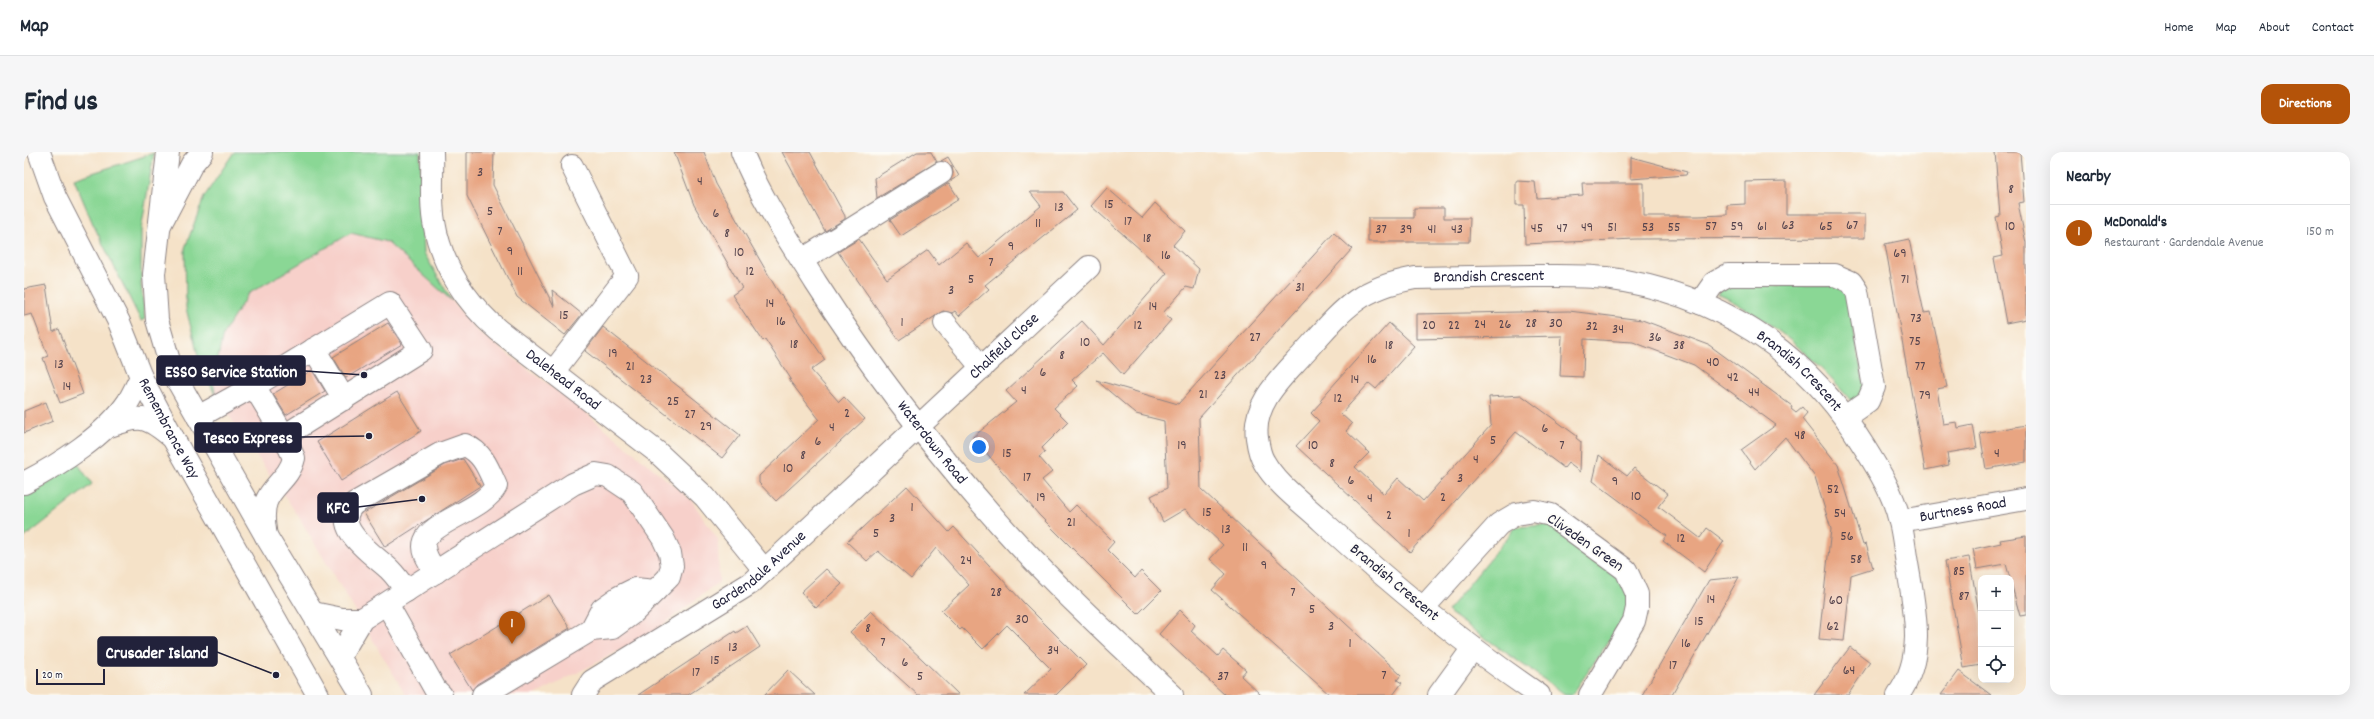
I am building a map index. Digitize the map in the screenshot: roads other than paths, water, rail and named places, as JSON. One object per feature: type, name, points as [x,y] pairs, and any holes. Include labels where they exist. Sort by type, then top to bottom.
[{"type":"main road","name":"Remembrance Way","points":[[40,152],[55,197],[119,322],[141,377],[173,438],[318,695]]},
{"type":"main road","name":"Remembrance Way","points":[[168,152],[154,274],[158,320],[172,371],[266,536],[340,656],[362,695]]},
{"type":"main road","points":[[159,227],[192,164],[202,152]]},
{"type":"main road","name":"Dalehead Road","points":[[432,152],[434,222],[443,255],[459,287],[484,317],[552,372],[657,452],[689,481],[765,571]]},
{"type":"main road","name":"Waterdown Road","points":[[742,152],[752,177],[773,215],[845,328],[920,427],[1005,531],[1172,695]]},
{"type":"main road","points":[[552,372],[627,276],[572,166]]},
{"type":"main road","points":[[802,260],[942,172]]},
{"type":"main road","name":"Chalfield Close","points":[[920,427],[1089,268]]},
{"type":"main road","points":[[1700,303],[1714,283],[1728,275],[1835,275],[1851,282],[1856,291],[1874,387],[1868,401],[1845,417]]},
{"type":"main road","name":"Brandish Crescent","points":[[1539,695],[1474,648],[1386,580],[1279,481],[1263,461],[1257,437],[1259,413],[1273,387],[1345,307],[1367,293],[1389,283],[1415,278],[1504,276],[1605,278],[1668,292],[1700,303],[1752,328],[1780,349],[1814,380],[1845,417],[1876,466],[1890,493],[1900,521],[1916,623],[1917,645],[1913,668],[1898,695]]},
{"type":"main road","points":[[198,417],[254,386],[390,303],[421,350],[284,436]]},
{"type":"main road","points":[[945,323],[982,368]]},
{"type":"main road","points":[[314,349],[344,399]]},
{"type":"main road","points":[[24,483],[61,461],[107,427],[128,401],[141,377]]},
{"type":"main road","points":[[254,386],[284,436],[294,458],[288,475],[266,502],[263,518],[266,536]]},
{"type":"main road","points":[[107,427],[134,418],[153,422],[173,438]]},
{"type":"main road","name":"Gardendale Avenue","points":[[583,695],[592,681],[751,583],[920,427]]},
{"type":"main road","points":[[406,591],[390,570],[354,537],[346,521],[347,510],[355,503],[440,454],[465,445],[476,450],[483,459],[496,486],[491,496],[436,529],[425,540],[424,550],[429,562],[436,572]]},
{"type":"main road","points":[[340,656],[362,619],[573,484],[596,474],[608,476],[632,492],[663,538],[670,553],[672,566],[669,577],[655,591],[635,589],[619,597],[602,609],[591,630],[483,695]]},
{"type":"main road","name":"Burtness Road","points":[[1900,521],[2026,499]]},
{"type":"main road","name":"Cliveden Green","points":[[1423,608],[1499,524],[1516,514],[1534,511],[1551,515],[1626,570],[1637,594],[1637,608],[1634,621],[1590,695]]},
{"type":"main road","points":[[387,604],[436,689],[441,695]]},
{"type":"main road","points":[[313,613],[342,619],[362,619]]},
{"type":"main road","points":[[1438,695],[1474,648]]},
{"type":"place","name":"ESSO Service Station","points":[[364,375]]},
{"type":"place","name":"Tesco Express","points":[[369,436]]},
{"type":"place","name":"KFC","points":[[422,499]]},
{"type":"place","name":"McDonald's","points":[[512,644]]},
{"type":"place","name":"Crusader Island","points":[[276,675]]}]
